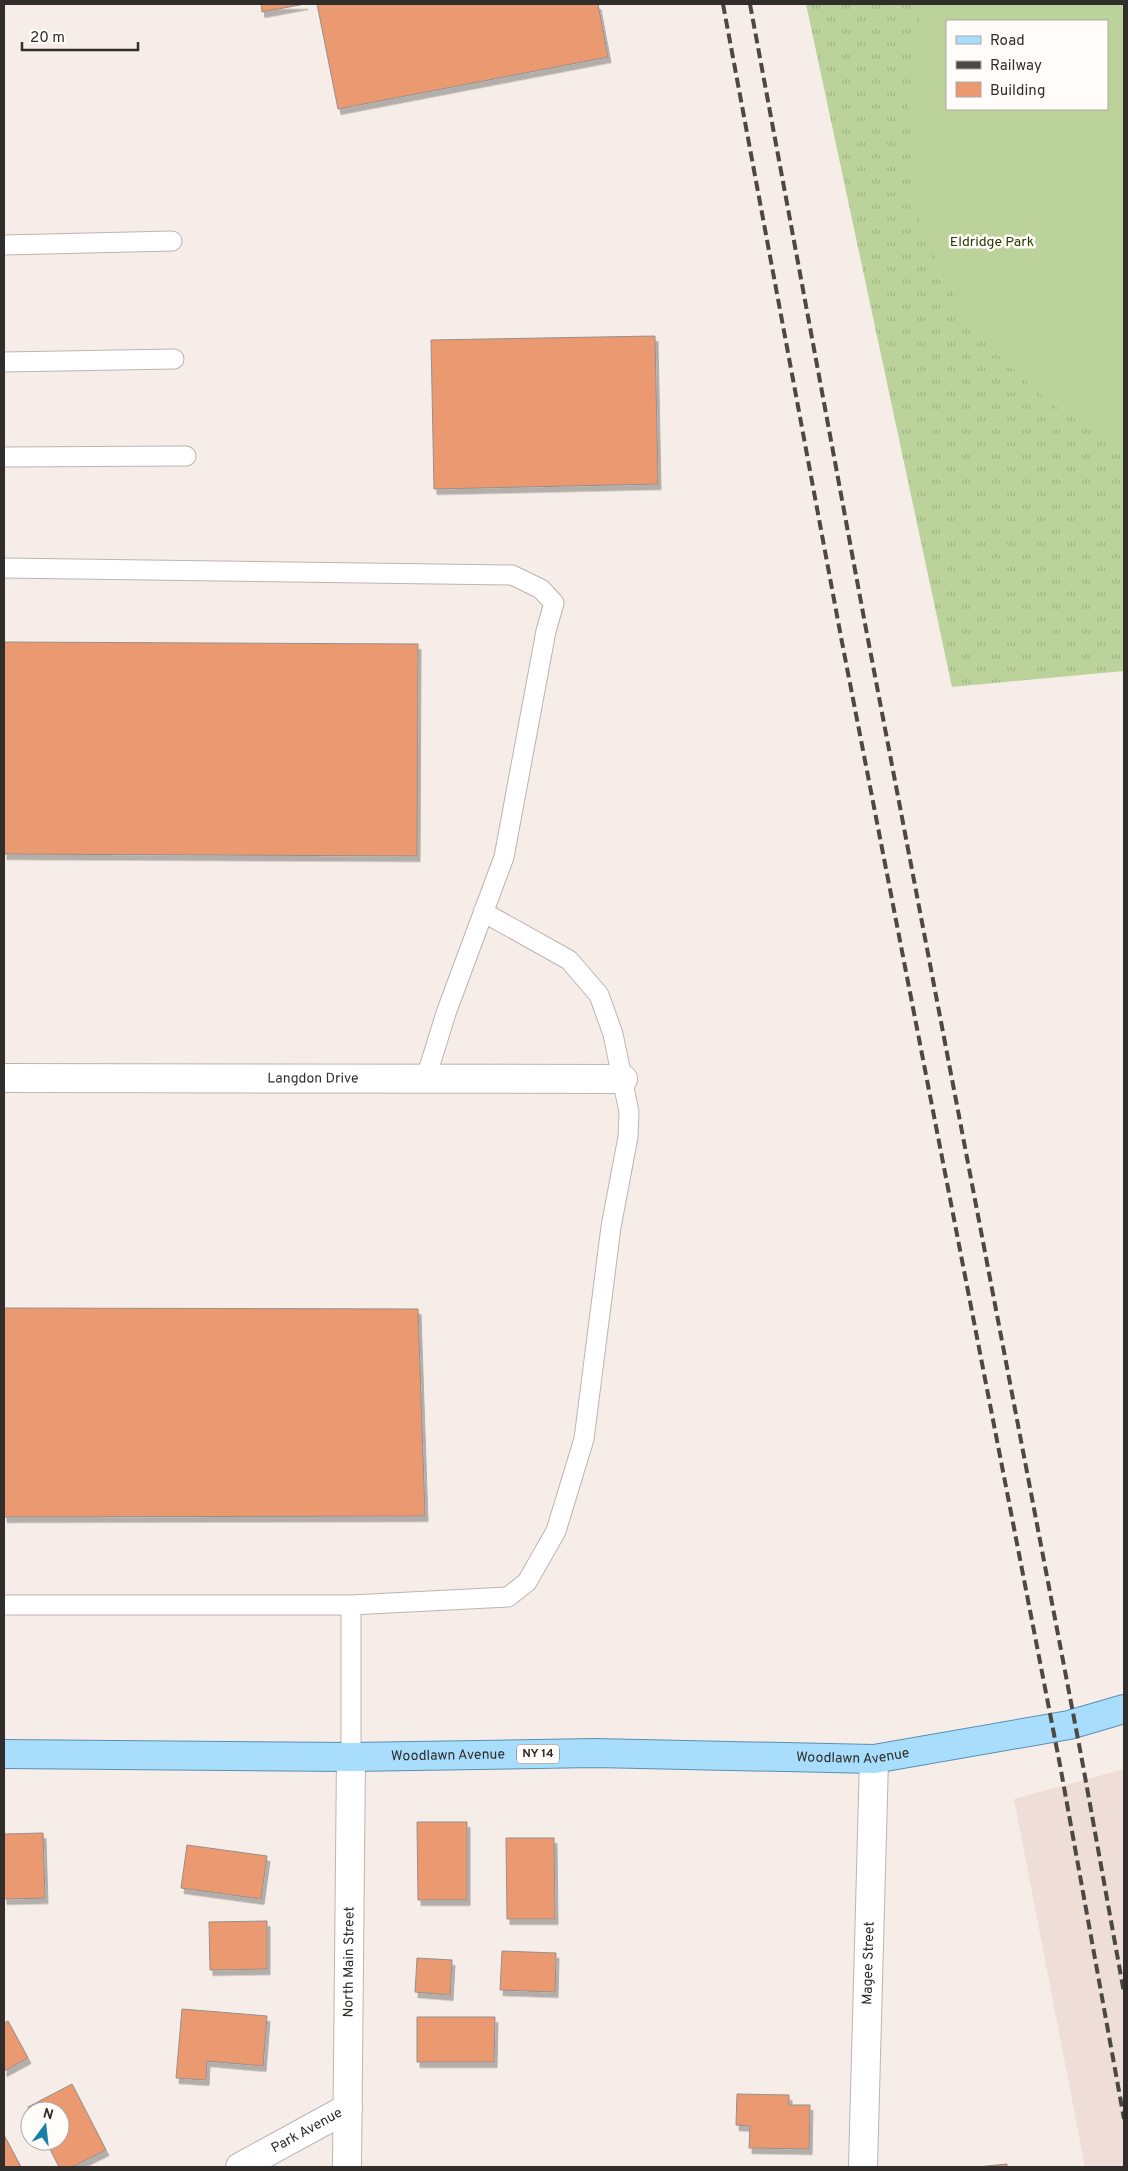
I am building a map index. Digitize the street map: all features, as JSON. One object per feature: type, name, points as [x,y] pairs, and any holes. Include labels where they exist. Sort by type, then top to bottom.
[{"type":"main road","name":"Woodlawn Avenue","points":[[4,1754],[351,1757],[595,1754],[874,1759],[1069,1725],[1124,1709]]},
{"type":"street","name":"Langdon Drive","points":[[4,1078],[622,1079]]},
{"type":"street","name":"North Main Street","points":[[347,2167],[351,1757]]},
{"type":"street","name":"Magee Street","points":[[863,2167],[874,1759]]},
{"type":"street","name":"Park Avenue","points":[[240,2167],[348,2108]]},
{"type":"lane","points":[[4,245],[172,241]]},
{"type":"lane","points":[[4,362],[174,359]]},
{"type":"lane","points":[[4,457],[186,456]]},
{"type":"lane","points":[[4,568],[504,574],[512,575],[541,588],[554,603],[546,631],[504,857],[446,1013],[426,1078]]},
{"type":"lane","points":[[4,1606],[351,1605],[508,1597],[527,1582],[556,1531],[584,1439],[611,1227],[628,1137],[629,1112],[613,1034],[599,995],[569,960],[483,912]]},
{"type":"lane","points":[[351,1605],[351,1757]]},
{"type":"shaded area","points":[[1124,1769],[1124,2167],[1085,2167],[1014,1799]]},
{"type":"green space","name":"Eldridge Park","points":[[806,4],[1124,4],[1124,671],[952,687]]},
{"type":"green space","points":[[922,4],[1124,4],[1124,451],[1049,402],[971,330],[921,226],[908,112]]},
{"type":"building","points":[[261,4],[305,4],[262,12]]},
{"type":"building","points":[[317,4],[598,4],[608,57],[338,109]]},
{"type":"building","points":[[655,336],[658,484],[434,489],[431,340]]},
{"type":"building","points":[[4,642],[418,644],[417,856],[4,854]]},
{"type":"building","points":[[4,1308],[418,1309],[425,1516],[4,1517]]},
{"type":"building","points":[[417,1822],[467,1822],[467,1900],[418,1900]]},
{"type":"building","points":[[43,1833],[45,1898],[4,1899],[4,1834]]},
{"type":"building","points":[[506,1838],[554,1838],[555,1919],[507,1919]]},
{"type":"building","points":[[187,1845],[267,1856],[261,1899],[181,1888]]},
{"type":"building","points":[[267,1921],[267,1969],[210,1970],[209,1922]]},
{"type":"building","points":[[502,1951],[556,1953],[555,1992],[500,1990]]},
{"type":"building","points":[[417,1958],[452,1960],[450,1995],[415,1992]]},
{"type":"building","points":[[182,2009],[267,2016],[263,2066],[207,2061],[206,2080],[176,2078]]},
{"type":"building","points":[[417,2017],[495,2017],[494,2062],[417,2062]]},
{"type":"building","points":[[8,2021],[28,2058],[4,2071],[4,2023]]},
{"type":"building","points":[[72,2084],[106,2150],[72,2167],[59,2167],[51,2151],[70,2151],[70,2101],[39,2101]]},
{"type":"building","points":[[737,2094],[789,2095],[789,2105],[810,2105],[809,2149],[749,2148],[750,2126],[736,2125]]},
{"type":"building","points":[[4,2135],[21,2167],[4,2167]]},
{"type":"building","points":[[1007,2164],[1007,2167],[977,2167]]},
{"type":"railway","points":[[723,4],[841,637],[1060,1765],[1124,2119]]},
{"type":"railway","points":[[750,4],[866,629],[1082,1760],[1124,1993]]}]
